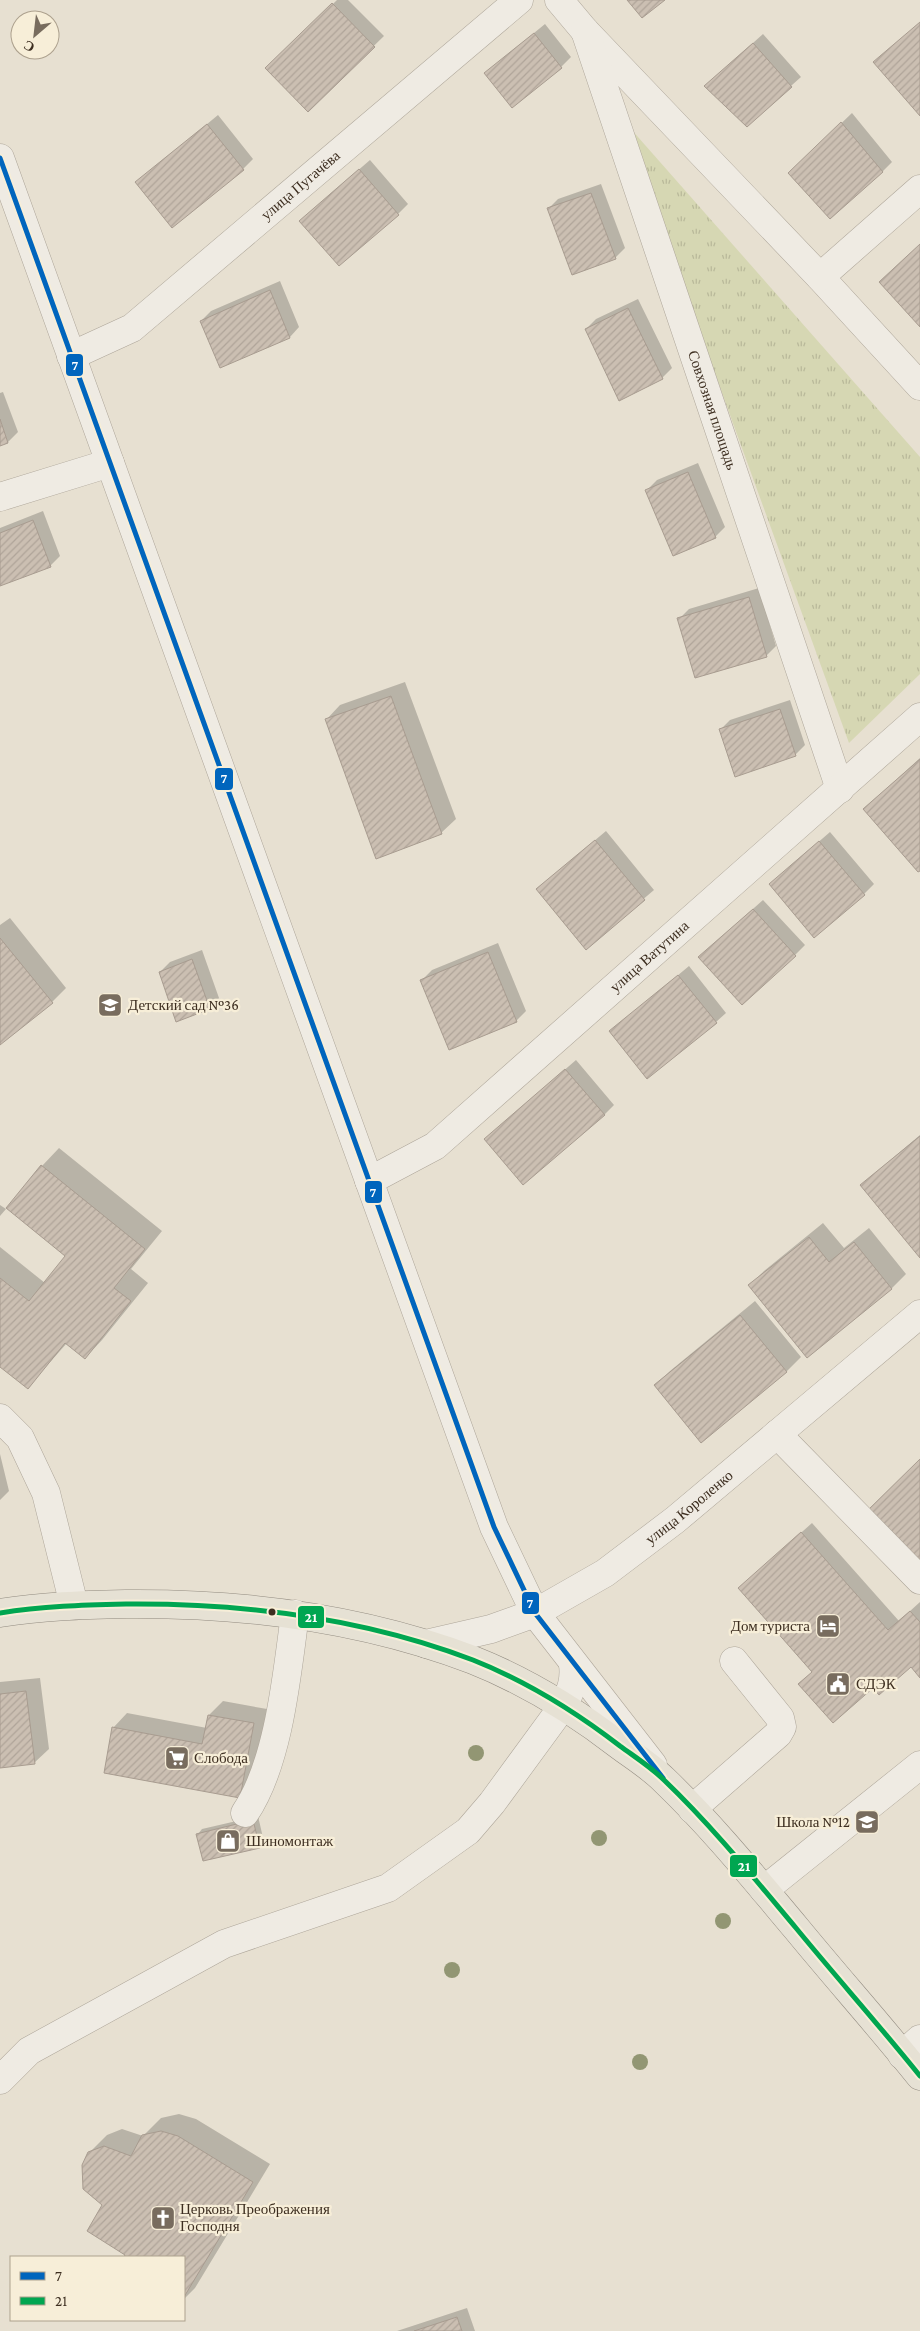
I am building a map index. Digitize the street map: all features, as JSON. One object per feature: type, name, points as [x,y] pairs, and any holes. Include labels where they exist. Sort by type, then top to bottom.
[{"type":"main road","points":[[0,1613],[74,1605],[183,1604],[296,1614],[426,1644],[474,1661],[521,1683],[563,1706],[606,1735],[663,1778],[764,1890],[911,2047],[920,2076]]},
{"type":"street","name":"улица Пугачёва","points":[[71,356],[132,328],[518,0]]},
{"type":"street","name":"Совхозная площадь","points":[[559,0],[585,31],[820,277],[920,386]]},
{"type":"street","name":"Совхозная площадь","points":[[585,31],[840,789]]},
{"type":"street","points":[[0,158],[494,1527],[535,1613],[663,1778]]},
{"type":"street","points":[[820,277],[920,189]]},
{"type":"street","points":[[0,496],[110,464]]},
{"type":"street","name":"улица Ватутина","points":[[369,1182],[435,1146],[920,717]]},
{"type":"street","name":"улица Короленко","points":[[426,1644],[491,1629],[535,1613],[605,1572],[675,1520],[920,1314]]},
{"type":"street","points":[[0,1418],[20,1438],[46,1493],[74,1605]]},
{"type":"street","points":[[777,1434],[920,1580]]},
{"type":"street","points":[[246,1813],[256,1797],[276,1734],[296,1614]]},
{"type":"street","points":[[692,1809],[778,1734],[782,1727],[780,1718],[734,1661]]},
{"type":"street","points":[[0,2080],[29,2050],[224,1944],[388,1888],[468,1831],[492,1803],[563,1706],[571,1691],[574,1678],[573,1664]]},
{"type":"street","points":[[764,1890],[920,1765]]},
{"type":"green space","points":[[623,120],[920,457],[920,674],[849,743]]},
{"type":"building","points":[[627,0],[665,0],[642,18]]},
{"type":"building","points":[[332,3],[375,47],[308,112],[265,68]]},
{"type":"building","points":[[920,22],[920,116],[873,62]]},
{"type":"building","points":[[534,33],[562,68],[512,108],[484,73]]},
{"type":"building","points":[[753,43],[792,87],[747,127],[704,86]]},
{"type":"building","points":[[841,122],[883,172],[830,219],[788,173]]},
{"type":"building","points":[[207,124],[244,170],[172,228],[135,182]]},
{"type":"building","points":[[359,169],[399,215],[339,266],[299,221]]},
{"type":"building","points":[[591,193],[616,259],[572,275],[547,208]]},
{"type":"building","points":[[920,244],[920,327],[879,282]]},
{"type":"building","points":[[270,290],[290,338],[220,368],[200,321]]},
{"type":"building","points":[[628,308],[663,379],[619,401],[585,329]]},
{"type":"building","points":[[0,419],[8,443],[0,446]]},
{"type":"building","points":[[688,472],[716,538],[673,556],[645,490]]},
{"type":"building","points":[[33,520],[51,567],[0,586],[0,533]]},
{"type":"building","points":[[749,597],[767,657],[695,678],[677,618]]},
{"type":"building","points":[[391,696],[442,834],[376,859],[325,719]]},
{"type":"building","points":[[780,709],[796,756],[735,777],[719,729]]},
{"type":"building","points":[[920,759],[920,871],[918,872],[863,809]]},
{"type":"building","points":[[595,840],[645,900],[586,950],[536,889]]},
{"type":"building","points":[[819,841],[865,895],[814,938],[769,884]]},
{"type":"building","points":[[753,909],[796,956],[742,1005],[698,957]]},
{"type":"building","points":[[0,938],[53,1003],[0,1045]]},
{"type":"building","points":[[488,952],[517,1022],[449,1050],[420,980]]},
{"type":"building","points":[[192,959],[210,1009],[176,1022],[159,972]]},
{"type":"building","points":[[678,975],[717,1023],[647,1079],[609,1031]]},
{"type":"building","points":[[565,1069],[605,1115],[523,1185],[484,1139]]},
{"type":"building","points":[[920,1136],[920,1258],[860,1185]]},
{"type":"building","points":[[41,1165],[145,1249],[114,1288],[131,1301],[85,1359],[65,1343],[28,1389],[0,1367],[0,1278],[29,1301],[65,1256],[6,1208]]},
{"type":"building","points":[[809,1237],[829,1262],[854,1242],[892,1289],[807,1358],[748,1285]]},
{"type":"building","points":[[740,1315],[787,1372],[701,1443],[654,1385]]},
{"type":"building","points":[[920,1459],[920,1566],[865,1513]]},
{"type":"building","name":"Дом туриста","points":[[801,1532],[888,1630],[910,1611],[920,1622],[920,1678],[911,1667],[879,1695],[873,1688],[833,1723],[798,1684],[812,1672],[738,1588]]},
{"type":"building","points":[[26,1691],[35,1764],[0,1768],[0,1694]]},
{"type":"building","name":"Слобода","points":[[208,1715],[254,1723],[240,1798],[104,1773],[112,1727],[202,1744]]},
{"type":"building","name":"Шиномонтаж","points":[[253,1820],[260,1848],[203,1861],[196,1834]]},
{"type":"building","name":"Церковь Преображения Господня","points":[[161,2131],[178,2136],[253,2182],[185,2295],[185,2256],[124,2256],[87,2231],[102,2205],[83,2189],[82,2165],[88,2152],[104,2146],[131,2156],[142,2135]]},
{"type":"building","points":[[457,2317],[462,2331],[414,2331]]},
{"type":"transit line","name":"7","points":[[0,158],[494,1527],[535,1613],[663,1778]]},
{"type":"transit line","name":"21","points":[[0,1613],[47,1607],[126,1604],[215,1606],[259,1610],[302,1616],[389,1633],[473,1660],[531,1687],[586,1721],[648,1766],[664,1780],[732,1852],[920,2076]]},
{"type":"place","name":"Детский сад №36","points":[[110,1005]]},
{"type":"place","name":"Дом туриста","points":[[828,1626]]},
{"type":"place","name":"СДЭК","points":[[838,1684]]},
{"type":"place","name":"Слобода","points":[[177,1758]]},
{"type":"place","name":"Школа №12","points":[[867,1822]]},
{"type":"place","name":"Шиномонтаж","points":[[228,1841]]},
{"type":"place","name":"Церковь Преображения Господня","points":[[163,2218]]}]
